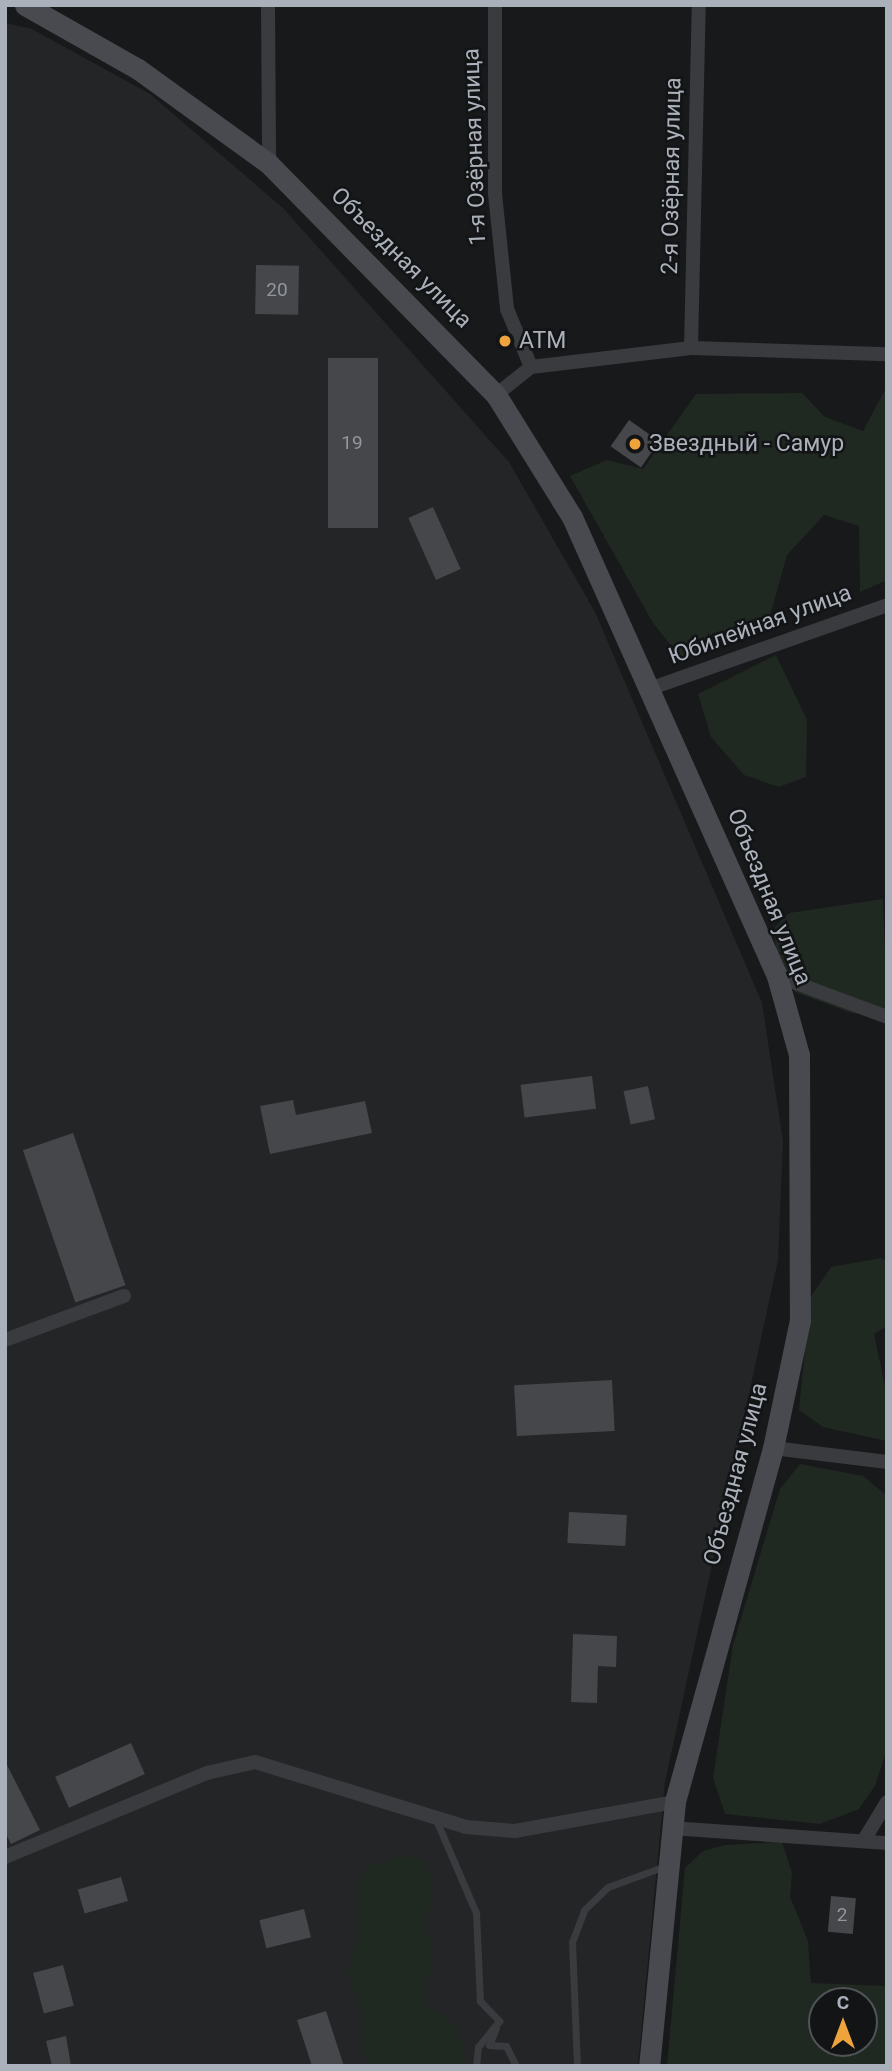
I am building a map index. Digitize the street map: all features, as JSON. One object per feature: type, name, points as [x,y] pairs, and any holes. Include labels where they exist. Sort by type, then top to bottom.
[{"type":"main road","name":"Объездная улица","points":[[25,5],[138,69],[269,164],[496,396],[572,517],[777,976],[799,1055],[800,1307],[773,1448],[676,1802],[665,1866],[649,2066]]},
{"type":"street","points":[[268,5],[269,164]]},
{"type":"street","name":"1-я Озёрная улица","points":[[495,5],[495,194],[507,309],[531,367]]},
{"type":"street","name":"2-я Озёрная улица","points":[[691,348],[699,5]]},
{"type":"street","points":[[496,396],[531,367],[691,348],[887,354]]},
{"type":"street","name":"Юбилейная улица","points":[[649,689],[887,605]]},
{"type":"street","points":[[777,976],[887,1017]]},
{"type":"street","points":[[5,1340],[124,1296]]},
{"type":"street","points":[[773,1448],[887,1462]]},
{"type":"street","points":[[5,1857],[207,1773],[255,1762],[437,1822],[515,1830],[676,1802]]},
{"type":"street","points":[[864,1840],[887,1802]]},
{"type":"street","points":[[671,1828],[887,1843]]},
{"type":"lane","points":[[437,1822],[476,1913],[480,2001],[499,2021]]},
{"type":"lane","points":[[577,2066],[572,1942],[584,1910],[608,1887],[665,1866]]},
{"type":"lane","points":[[476,2066],[478,2047],[499,2021]]},
{"type":"lane","points":[[499,2021],[489,2045],[506,2046],[516,2066]]},
{"type":"shaded area","points":[[5,23],[32,29],[150,94],[283,208],[509,462],[595,612],[762,1003],[783,1141],[778,1260],[665,1782],[638,2066],[5,2066]]},
{"type":"shaded area","points":[[887,386],[887,580],[860,592],[859,526],[824,515],[787,555],[769,619],[684,662],[653,623],[570,476],[607,460],[643,469],[696,394],[802,393],[825,417],[863,431]]},
{"type":"shaded area","points":[[776,655],[807,720],[806,777],[779,787],[744,775],[711,737],[698,694]]},
{"type":"shaded area","points":[[883,899],[887,1015],[851,1013],[795,992],[776,956],[775,927],[789,913]]},
{"type":"shaded area","points":[[881,1258],[887,1261],[887,1326],[874,1334],[887,1396],[887,1441],[823,1427],[799,1410],[810,1298],[831,1267]]},
{"type":"shaded area","points":[[800,1464],[863,1476],[887,1496],[887,1749],[875,1786],[859,1809],[820,1824],[725,1814],[713,1778],[733,1645],[780,1489]]},
{"type":"shaded area","points":[[782,1842],[792,1873],[790,1897],[808,1941],[811,1983],[887,1986],[887,2066],[667,2066],[685,1868],[703,1851],[725,1845]]},
{"type":"shaded area","points":[[399,1856],[423,1859],[434,1881],[426,1926],[434,1950],[424,2004],[458,2026],[467,2066],[371,2066],[362,2048],[360,2008],[347,1973],[359,1930],[354,1883],[371,1866]]},
{"type":"building","points":[[256,265],[299,266],[298,315],[255,314]]},
{"type":"building","points":[[328,358],[378,358],[378,528],[328,528]]},
{"type":"building","name":"Звездный - Самур","points":[[629,420],[659,441],[641,467],[611,446]]},
{"type":"building","points":[[433,507],[461,569],[436,580],[408,518]]},
{"type":"building","points":[[592,1076],[596,1109],[525,1118],[521,1085]]},
{"type":"building","points":[[648,1086],[655,1119],[631,1124],[624,1091]]},
{"type":"building","points":[[293,1100],[296,1115],[365,1101],[372,1133],[270,1154],[260,1106]]},
{"type":"building","points":[[73,1133],[125,1285],[75,1302],[23,1150]]},
{"type":"building","points":[[612,1380],[615,1431],[517,1436],[514,1385]]},
{"type":"building","points":[[569,1512],[627,1515],[625,1546],[567,1543]]},
{"type":"building","points":[[573,1634],[617,1636],[616,1667],[598,1666],[597,1703],[571,1702]]},
{"type":"building","points":[[131,1743],[145,1774],[69,1808],[55,1777]]},
{"type":"building","points":[[5,1761],[40,1830],[11,1844],[5,1832]]},
{"type":"building","points":[[121,1877],[128,1901],[85,1913],[78,1889]]},
{"type":"building","points":[[831,1896],[856,1898],[853,1934],[828,1932]]},
{"type":"building","points":[[304,1909],[311,1937],[266,1948],[259,1920]]},
{"type":"building","points":[[63,1965],[74,2006],[44,2014],[33,1973]]},
{"type":"building","points":[[326,2011],[344,2066],[312,2066],[297,2020]]},
{"type":"building","points":[[66,2036],[71,2066],[52,2066],[46,2041]]},
{"type":"place","name":"АТМ","points":[[505,341]]},
{"type":"place","name":"Звездный - Самур","points":[[635,444]]}]
